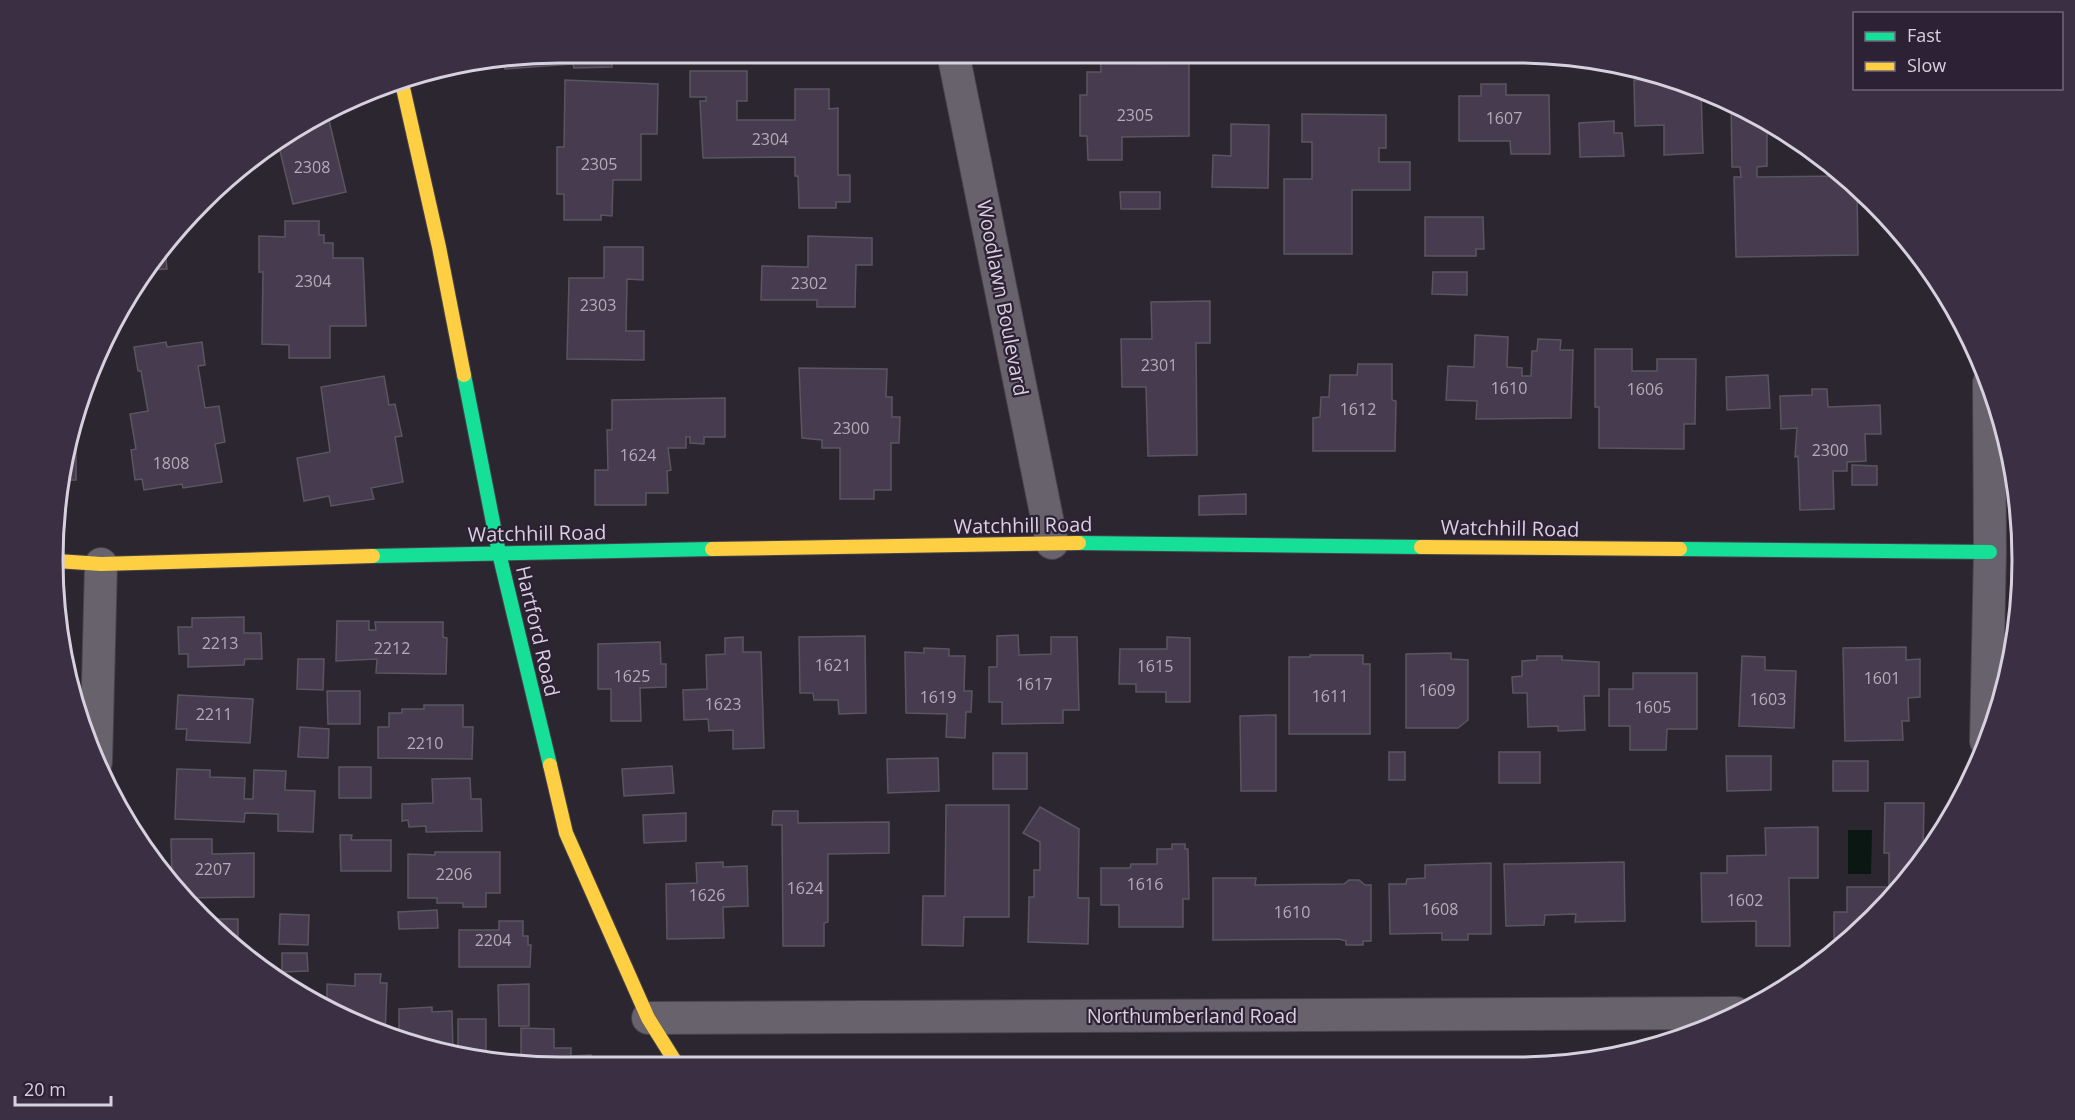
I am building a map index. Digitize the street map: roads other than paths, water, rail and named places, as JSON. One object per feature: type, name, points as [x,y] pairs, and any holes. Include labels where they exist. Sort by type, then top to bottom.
[{"type":"street","name":"Woodlawn Boulevard","points":[[955,63],[1052,543]]},
{"type":"street","name":"Hartford Road","points":[[403,88],[439,247],[499,553],[566,833],[648,1018],[672,1057]]},
{"type":"street","points":[[1986,718],[1990,552],[1989,411]]},
{"type":"street","name":"Watchhill Road","points":[[63,561],[101,564],[499,553],[1052,543],[1990,552]]},
{"type":"street","points":[[97,739],[101,564]]},
{"type":"street","name":"Northumberland Road","points":[[648,1018],[1719,1013]]}]
